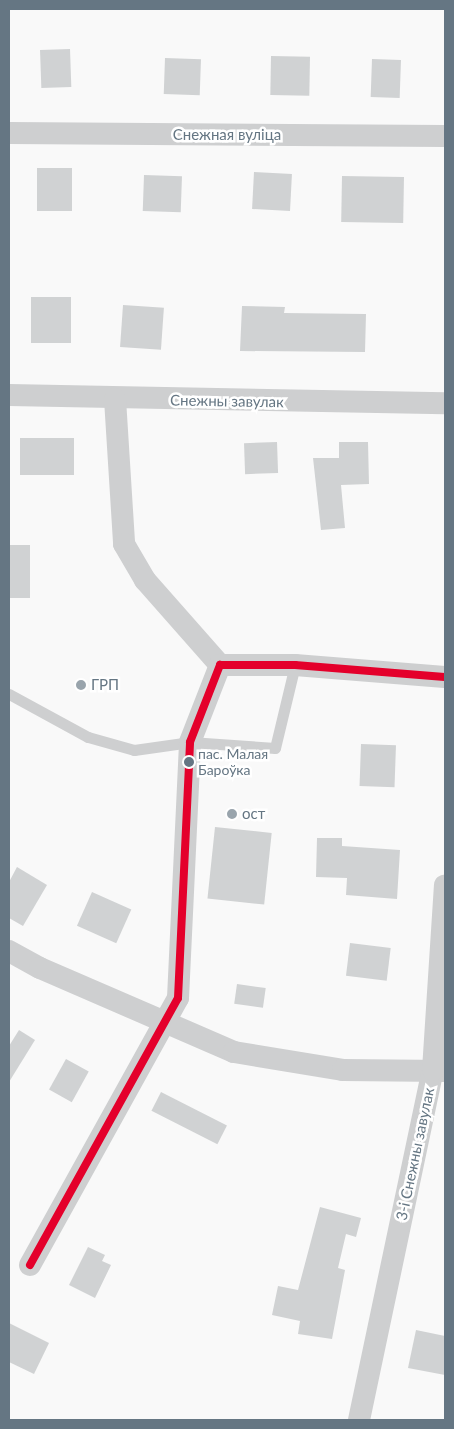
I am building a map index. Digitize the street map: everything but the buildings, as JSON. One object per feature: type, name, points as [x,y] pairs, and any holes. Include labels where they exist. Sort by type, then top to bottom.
[{"type":"street","name":"Снежная вуліца","points":[[9,133],[445,136]]},
{"type":"street","name":"Снежны завулак","points":[[9,395],[115,399],[445,403]]},
{"type":"street","points":[[115,399],[124,544],[145,580],[220,665],[295,665],[445,676]]},
{"type":"street","points":[[30,1265],[163,1020],[173,1010],[180,987],[190,742],[220,665]]},
{"type":"street","name":"3-і Снежны завулак","points":[[359,1420],[439,1071],[445,885]]},
{"type":"street","points":[[9,951],[40,968],[234,1052],[343,1070],[439,1071]]},
{"type":"lane","points":[[9,694],[88,737],[134,750],[190,742],[275,748],[295,665]]},
{"type":"transit line","points":[[30,1265],[178,998],[190,742],[220,665],[295,665],[445,677]]},
{"type":"place","name":"ГРП","points":[[81,685]]},
{"type":"place","name":"пас. Малая Бароўка","points":[[189,762]]},
{"type":"place","name":"ост","points":[[232,814]]}]
